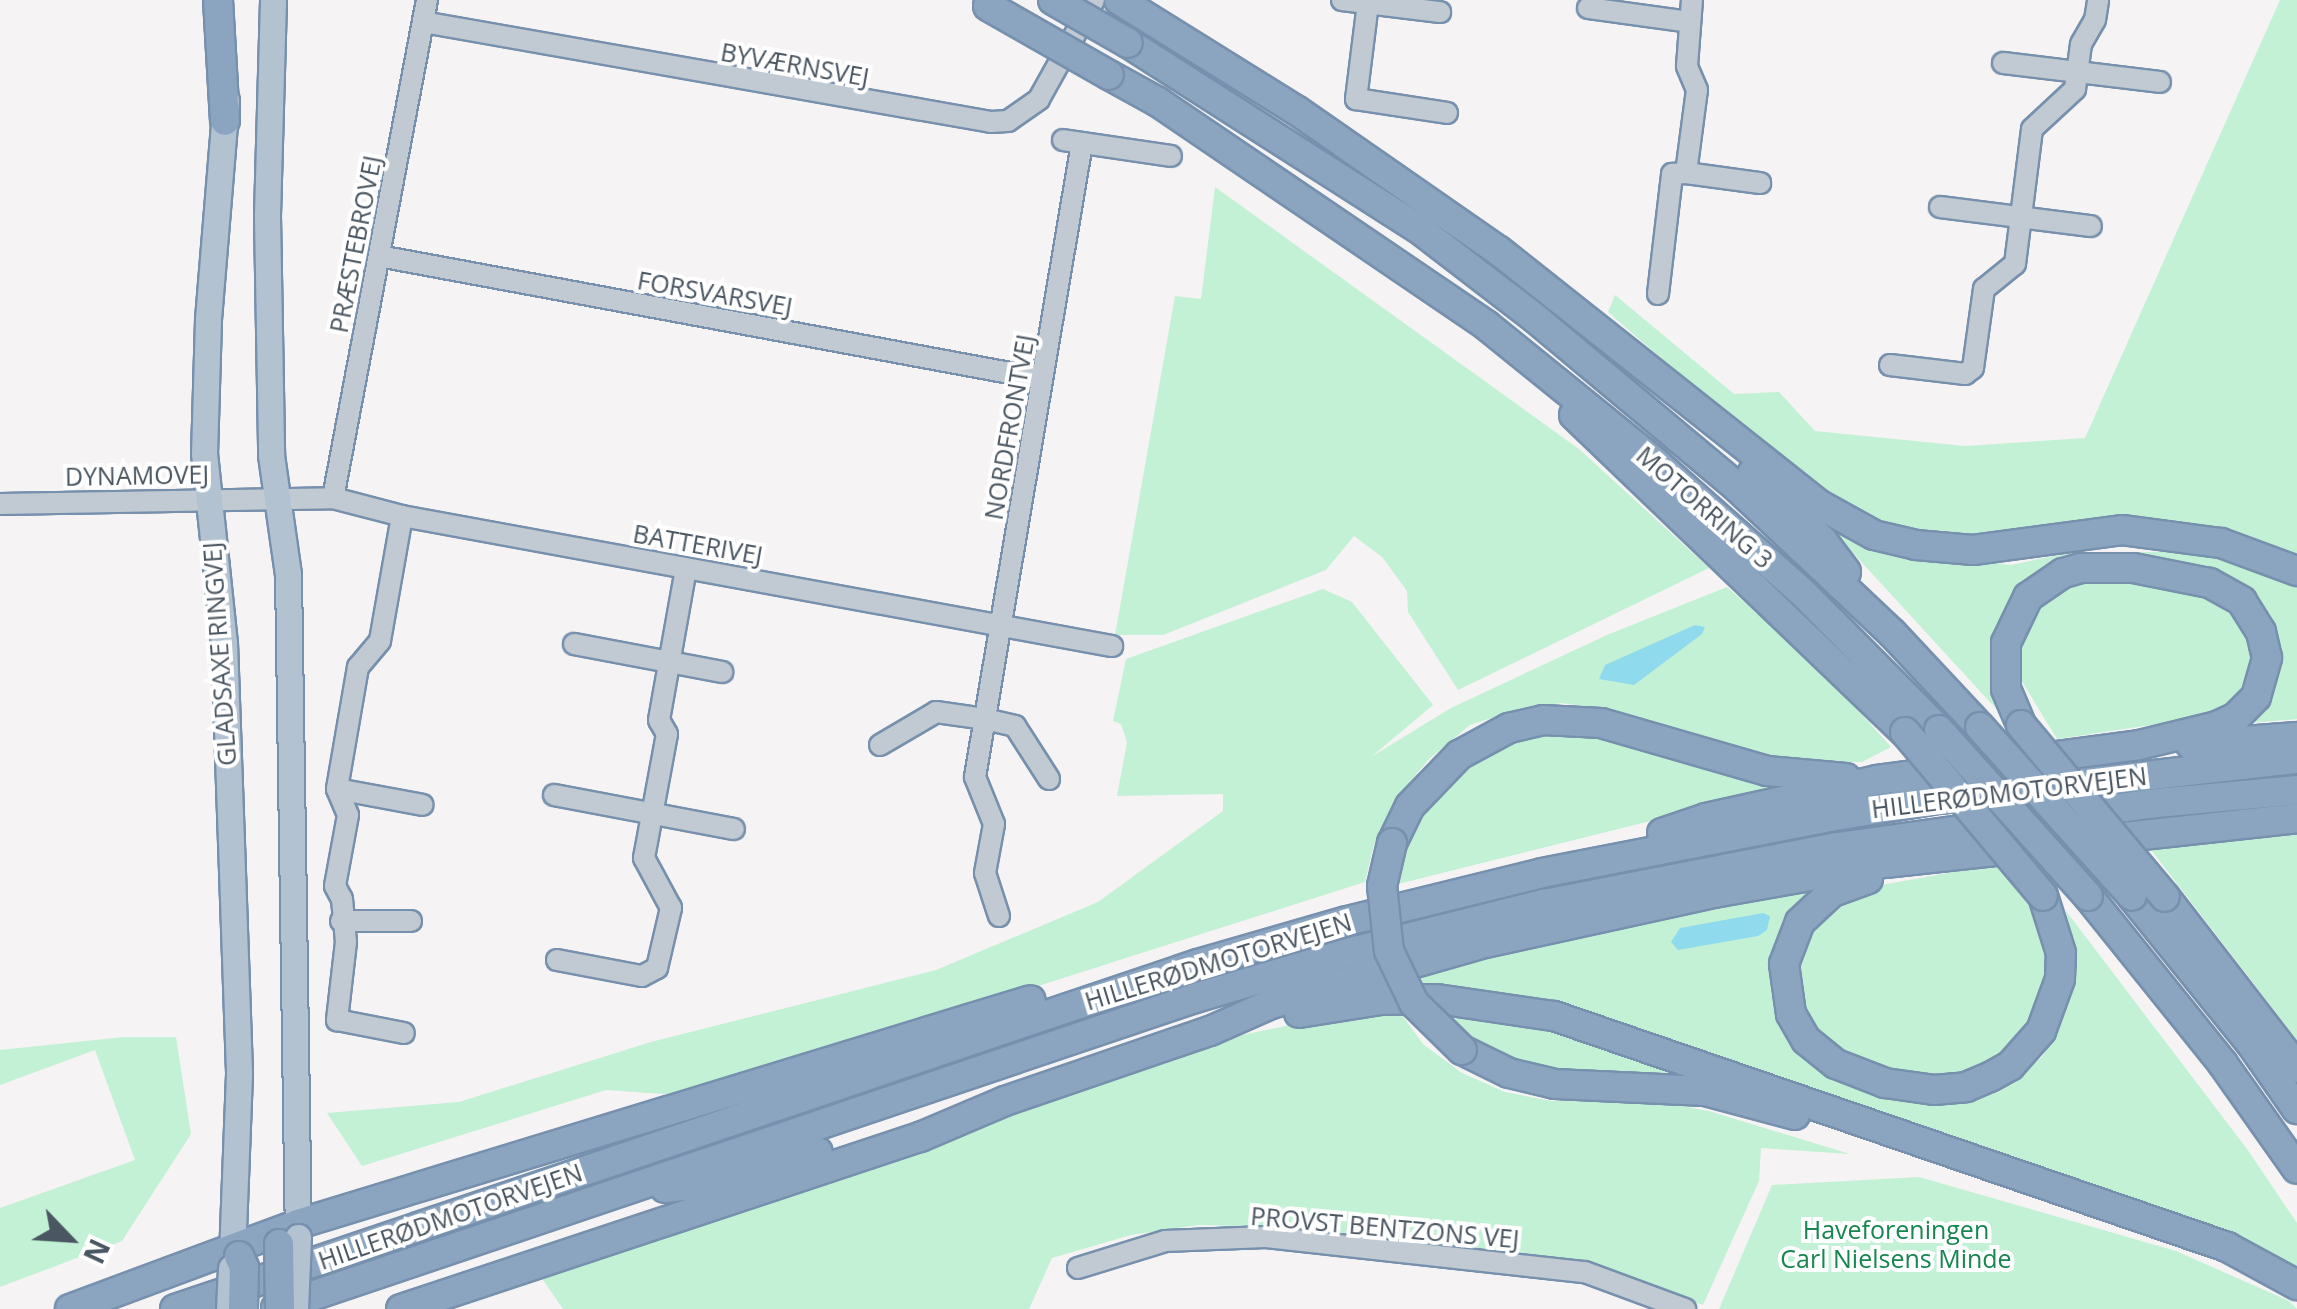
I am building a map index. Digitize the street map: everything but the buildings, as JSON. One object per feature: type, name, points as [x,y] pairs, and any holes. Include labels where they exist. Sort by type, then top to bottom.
[{"type":"highway","points":[[218,0],[224,121]]},
{"type":"highway","name":"MOTORRING 3","points":[[1053,0],[1128,43],[1422,232],[1535,318],[1737,488],[1892,633],[1980,727],[2132,896],[2250,1042],[2297,1108]]},
{"type":"highway","name":"MOTORRING 3","points":[[982,3],[1173,112],[1486,324],[1655,462],[1786,578],[1939,730],[2088,896],[2223,1064],[2297,1168]]},
{"type":"highway","points":[[1131,6],[1296,110],[1499,251],[1818,504],[1874,535],[1916,546],[1973,550],[2122,530],[2221,543],[2297,571]]},
{"type":"highway","points":[[1486,324],[1629,472],[1905,732],[2044,896],[2061,952],[2060,980],[2041,1031],[2018,1059],[1966,1087],[1923,1089],[1856,1075],[1818,1052],[1791,1014],[1783,984],[1790,944],[1815,904],[1832,892],[1936,859]]},
{"type":"highway","points":[[1664,384],[1822,540],[1892,633]]},
{"type":"highway","points":[[2139,745],[2217,726],[2236,717],[2256,697],[2266,658],[2262,632],[2242,601],[2228,592],[2162,571],[2081,568],[2043,583],[2028,596],[2006,644],[2006,690],[2021,725],[2165,896],[2297,1068]]},
{"type":"highway","points":[[1877,780],[1767,771],[1601,723],[1542,720],[1509,728],[1459,754],[1410,806],[1392,843],[1382,886],[1389,950],[1414,1003],[1462,1050],[1509,1073],[1555,1084],[1668,1087],[1737,1097],[1999,1172]]},
{"type":"highway","points":[[1542,873],[1706,818],[1877,780],[2139,745],[2297,737]]},
{"type":"highway","name":"HILLERØDMOTORVEJEN","points":[[176,1309],[1198,964],[1542,873],[1939,799],[2297,760]]},
{"type":"highway","name":"HILLERØDMOTORVEJEN","points":[[277,1309],[1195,998],[1356,951],[1718,868],[1933,832],[2297,790]]},
{"type":"highway","points":[[401,1309],[920,1137],[1005,1102],[1210,1031],[1271,1004],[1485,943],[1714,893],[1885,862],[2297,818]]},
{"type":"highway","points":[[70,1309],[287,1235],[1108,976],[1198,964]]},
{"type":"highway","points":[[1210,1031],[1380,1000],[1496,1004],[1620,1036],[1999,1172],[2227,1247],[2297,1284]]},
{"type":"highway","points":[[604,1196],[708,1183],[1005,1102]]},
{"type":"highway","points":[[277,1309],[287,1235]]},
{"type":"highway","points":[[234,1254],[244,1267],[243,1309]]},
{"type":"main road","name":"GLADSAXE RINGVEJ","points":[[229,1309],[239,1074],[224,662],[206,499],[208,320],[230,0]]},
{"type":"main road","points":[[273,0],[267,216],[275,496],[288,574],[287,1235],[295,1309]]},
{"type":"street","name":"PRÆSTEBROVEJ","points":[[333,498],[427,0]]},
{"type":"street","name":"BYVÆRNSVEJ","points":[[423,22],[991,122],[1008,121],[1040,99],[1094,0]]},
{"type":"street","points":[[1342,0],[1440,12]]},
{"type":"street","points":[[1686,173],[1696,90],[1687,66],[1692,0]]},
{"type":"street","points":[[1890,365],[1964,374],[1973,368],[1984,289],[2015,264],[2032,129],[2075,89],[2081,44],[2095,20],[2098,0]]},
{"type":"street","points":[[1368,3],[1356,99],[1447,113]]},
{"type":"street","points":[[1588,8],[1690,22]]},
{"type":"street","points":[[2003,63],[2160,82]]},
{"type":"street","name":"NORDFRONTVEJ","points":[[999,916],[985,874],[994,824],[975,777],[1042,379],[1073,142],[1171,156]]},
{"type":"street","points":[[1658,294],[1672,174],[1760,183]]},
{"type":"street","points":[[1940,207],[2091,226]]},
{"type":"street","name":"FORSVARSVEJ","points":[[378,256],[1042,379]]},
{"type":"street","name":"BATTERIVEJ","points":[[275,496],[333,498],[402,516],[1112,646]]},
{"type":"street","name":"DYNAMOVEJ","points":[[0,504],[275,496]]},
{"type":"street","points":[[402,516],[380,641],[358,667],[337,789],[348,815],[336,886],[342,899],[341,921],[346,942],[337,1020],[404,1033]]},
{"type":"street","points":[[556,960],[642,976],[657,968],[671,908],[644,858],[667,734],[659,720],[686,568]]},
{"type":"street","points":[[574,644],[722,672]]},
{"type":"street","points":[[880,745],[936,712],[984,719],[1015,726],[1049,779]]},
{"type":"street","points":[[337,789],[423,805]]},
{"type":"street","points":[[554,795],[734,829]]},
{"type":"street","points":[[341,921],[411,921]]},
{"type":"street","name":"PROVST BENTZONS VEJ","points":[[1078,1268],[1165,1241],[1266,1237],[1585,1272],[1685,1309]]},
{"type":"green space","points":[[2280,0],[2297,0],[2297,559],[2243,536],[2191,523],[2130,518],[1947,537],[1877,522],[1827,493],[1730,418],[1608,312],[1615,295],[1734,394],[1779,392],[1815,431],[1965,446],[2085,438]]},
{"type":"green space","points":[[1215,187],[1579,449],[1709,568],[1458,690],[1408,612],[1407,591],[1382,557],[1354,536],[1326,570],[1163,635],[1115,635],[1175,296],[1201,299]]},
{"type":"green space","points":[[1832,530],[1931,556],[2011,565],[2073,552],[2204,552],[2292,583],[2297,586],[2297,719],[2248,723],[2262,624],[2191,568],[2110,553],[2069,564],[1994,663],[2000,713]]},
{"type":"green space","points":[[2101,576],[2174,584],[2221,601],[2245,617],[2256,647],[2248,685],[2218,715],[2057,739],[2018,675],[2025,628],[2057,589]]},
{"type":"green space","points":[[1727,587],[1821,669],[1891,747],[1862,762],[1785,762],[1598,708],[1561,703],[1513,711],[1470,725],[1429,759],[1397,797],[1374,844],[1365,882],[692,1096],[606,1090],[362,1166],[327,1113],[459,1102],[651,1042],[936,970],[1098,902],[1223,811],[1223,794],[1117,796],[1127,742],[1121,724],[1113,721],[1126,659],[1323,589],[1352,602],[1433,705],[1371,757],[1451,708],[1607,635]]},
{"type":"green space","points":[[1572,724],[1799,784],[1394,885],[1405,837],[1468,749]]},
{"type":"green space","points":[[2297,835],[2297,1040],[2148,846]]},
{"type":"green space","points":[[1998,864],[2048,922],[2053,961],[2043,996],[2022,1039],[1987,1066],[1942,1081],[1884,1076],[1806,1032],[1794,996],[1798,950],[1821,913],[1859,889]]},
{"type":"green space","points":[[1819,888],[1781,942],[1771,992],[1778,1015],[1830,1073],[1892,1100],[1940,1104],[1999,1092],[2043,1056],[2069,1001],[2075,952],[2066,911],[2247,1149],[2297,1223],[2297,1276],[1668,1044],[1526,997],[1416,989],[1407,973]]},
{"type":"green space","points":[[1399,1011],[1423,1044],[1462,1073],[1505,1092],[1551,1101],[1660,1102],[1709,1111],[1850,1154],[1761,1148],[1759,1181],[1703,1305],[1610,1271],[1546,1258],[1287,1227],[1198,1225],[1131,1235],[1052,1258],[1029,1309],[563,1309],[541,1277],[1072,1088],[1242,1035],[1333,1016]]},
{"type":"green space","points":[[1430,1012],[1497,1014],[1691,1080],[1512,1071]]},
{"type":"green space","points":[[124,1037],[176,1037],[191,1134],[122,1241],[0,1287],[0,1208],[135,1160],[95,1050],[0,1085],[0,1050]]},
{"type":"green space","name":"Haveforeningen Carl Nielsens Minde","points":[[1919,1177],[2176,1251],[2289,1301],[2297,1309],[1719,1309],[1772,1185]]},
{"type":"water","points":[[1695,625],[1705,627],[1702,634],[1634,685],[1599,679],[1605,665]]},
{"type":"water","points":[[1763,913],[1770,916],[1767,930],[1758,936],[1678,950],[1671,942],[1680,928]]}]
